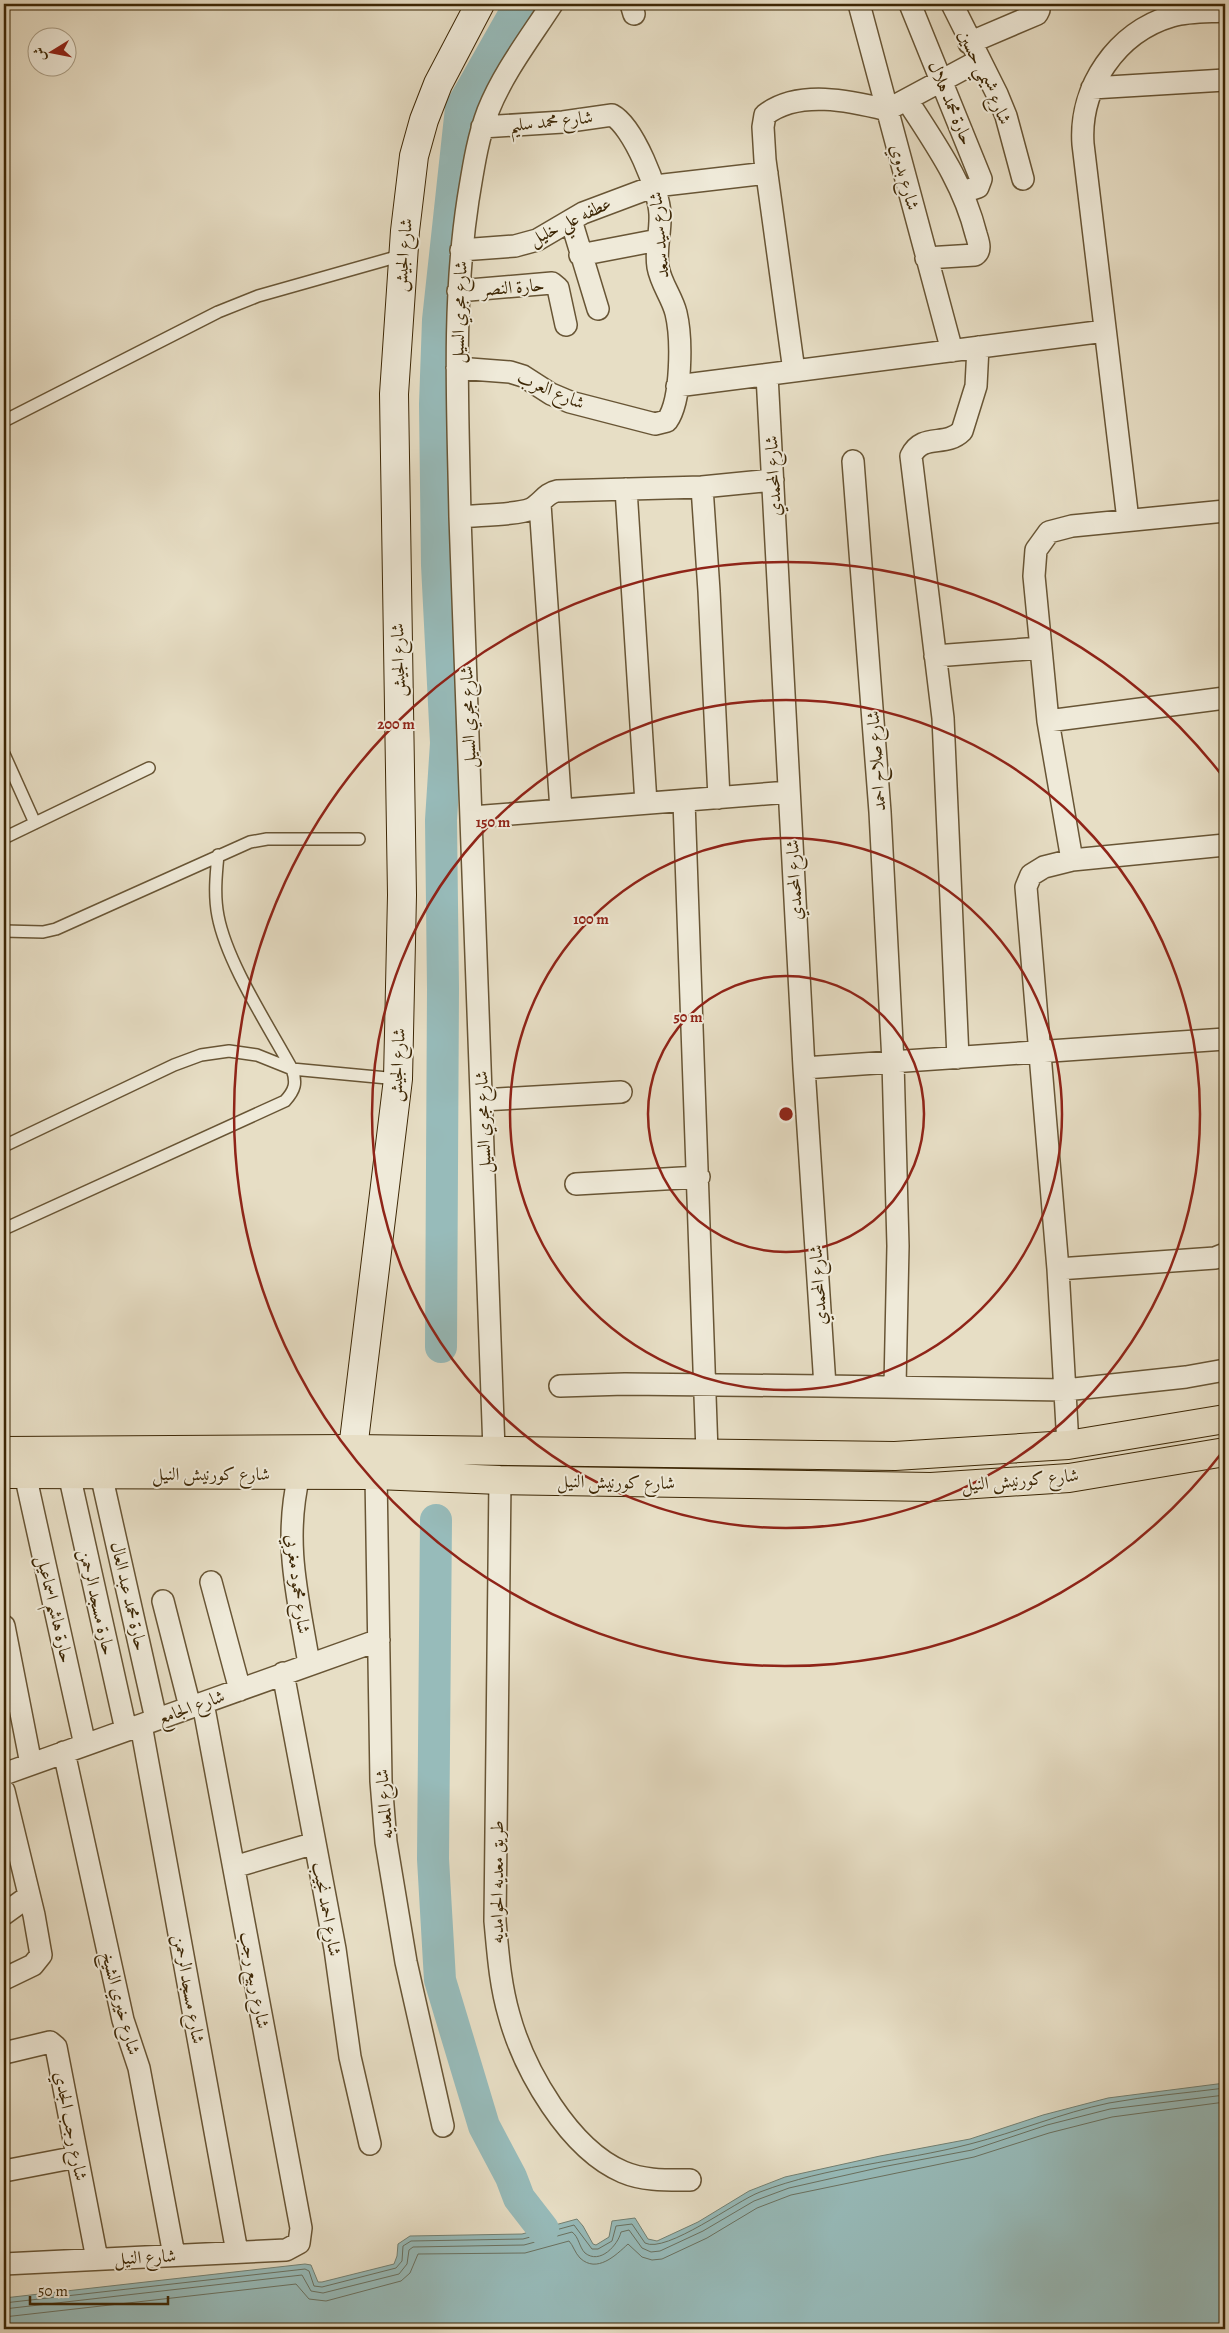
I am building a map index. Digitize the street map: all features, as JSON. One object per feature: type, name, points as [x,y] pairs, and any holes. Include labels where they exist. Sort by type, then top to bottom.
[{"type":"highway","name":"شارع كورنيش النيل","points":[[4,1451],[353,1449],[708,1452],[895,1456],[1068,1445],[1225,1419]]},
{"type":"highway","name":"شارع كورنيش النيل","points":[[14,1474],[376,1475],[500,1480],[931,1487],[1069,1478],[1225,1452]]},
{"type":"street","name":"شارع الجيش","points":[[353,1449],[398,1079],[402,895],[394,394],[408,194],[414,156],[424,120],[438,84],[480,4]]},
{"type":"street","name":"شارع مجري السيل","points":[[494,1450],[460,517],[457,368],[458,291],[461,250],[475,156],[482,127],[504,80],[552,4]]},
{"type":"street","name":"شارع بدوي","points":[[859,4],[952,351]]},
{"type":"street","name":"حارة محمد هلال","points":[[910,4],[981,179],[978,187],[964,192]]},
{"type":"street","name":"شارع شيمي حسين","points":[[952,4],[1006,116],[1023,179]]},
{"type":"street","points":[[794,371],[766,173],[763,128],[765,115],[774,107],[791,102],[840,99],[887,110],[942,80],[974,52],[1037,14],[1039,4]]},
{"type":"street","points":[[1152,4],[1174,15]]},
{"type":"street","points":[[1128,520],[1082,130],[1084,112],[1092,88],[1114,53],[1131,36],[1152,22],[1174,15],[1225,11]]},
{"type":"street","points":[[1092,88],[1225,80]]},
{"type":"street","points":[[907,100],[964,192],[975,231],[978,253],[975,255],[926,258]]},
{"type":"street","name":"شارع محمد سليم","points":[[482,127],[539,124],[612,115],[619,119]]},
{"type":"street","name":"شارع سيد سعد","points":[[619,119],[626,126],[655,186],[660,217],[658,240],[659,275],[673,303],[678,326],[677,386],[671,416]]},
{"type":"street","name":"عطفه علي خليل","points":[[461,250],[525,244],[553,233],[571,220],[607,203],[655,186],[766,173]]},
{"type":"street","points":[[571,220],[580,255],[598,309]]},
{"type":"street","points":[[580,255],[658,240]]},
{"type":"street","name":"حارة النصر","points":[[458,291],[552,283],[558,288],[566,325]]},
{"type":"street","points":[[677,386],[1105,331]]},
{"type":"street","points":[[958,1058],[943,718],[911,456],[915,448],[922,442],[949,439],[957,436],[962,431],[976,386],[978,347]]},
{"type":"street","name":"شارع العرب","points":[[457,368],[510,372],[523,376],[551,394],[570,402],[655,424],[661,424],[671,416]]},
{"type":"street","name":"شارع المحمدي","points":[[767,375],[804,1068],[825,1386]]},
{"type":"street","name":"شارع صلاح احمد","points":[[854,461],[880,812],[893,1062],[898,1246],[895,1386]]},
{"type":"street","points":[[460,517],[529,510],[540,504],[551,492],[702,487],[773,480]]},
{"type":"street","points":[[702,487],[709,591],[718,798]]},
{"type":"street","points":[[626,489],[646,803]]},
{"type":"street","points":[[540,504],[561,810]]},
{"type":"street","points":[[1072,860],[1048,721],[1034,576],[1036,550],[1048,532],[1072,526],[1225,511]]},
{"type":"street","points":[[935,656],[1041,648]]},
{"type":"street","points":[[1048,721],[1225,698]]},
{"type":"street","points":[[472,818],[789,792]]},
{"type":"street","points":[[684,801],[708,1452]]},
{"type":"street","points":[[1068,1445],[1058,1269],[1026,887],[1031,875],[1044,867],[1072,860],[1225,845]]},
{"type":"street","points":[[804,1068],[1225,1039]]},
{"type":"street","points":[[482,1100],[621,1092]]},
{"type":"street","points":[[576,1184],[699,1177]]},
{"type":"street","points":[[1058,1269],[1215,1258],[1225,1254]]},
{"type":"street","points":[[560,1386],[625,1384],[895,1386],[1065,1390],[1186,1377],[1225,1370]]},
{"type":"street","name":"حارة هاشم اسماعيل","points":[[14,1474],[85,1745]]},
{"type":"street","name":"حارة مسجد الرحمن","points":[[68,1474],[141,1725]]},
{"type":"street","name":"حارة محمد عبد العال","points":[[101,1474],[141,1725]]},
{"type":"street","name":"شارع محمود مغربي","points":[[300,1475],[292,1515],[291,1547],[310,1664]]},
{"type":"street","name":"شارع المعديه","points":[[376,1475],[381,1781],[386,1842],[406,1962],[443,2126]]},
{"type":"street","name":"طريق معديه الحوامديه","points":[[500,1480],[495,1921],[499,1969],[509,2016],[526,2061],[550,2103],[570,2130],[594,2156],[623,2172],[656,2180],[690,2180]]},
{"type":"street","points":[[212,1582],[240,1690]]},
{"type":"street","name":"شارع ربيع رجب","points":[[163,1601],[197,1705],[234,1867],[300,2228],[299,2243],[286,2250]]},
{"type":"street","points":[[4,1626],[32,1764]]},
{"type":"street","name":"شارع الجامع","points":[[4,1774],[379,1640]]},
{"type":"street","name":"شارع احمد نجيب","points":[[283,1674],[335,1949],[350,2057],[370,2144]]},
{"type":"street","name":"شارع مسجد الرحمن","points":[[141,1725],[237,2252]]},
{"type":"street","name":"شارع خيري الشيخ","points":[[64,1752],[123,2020],[138,2068],[174,2255]]},
{"type":"street","points":[[4,1791],[41,1955],[33,1965],[4,1979]]},
{"type":"street","points":[[234,1867],[315,1843]]},
{"type":"street","points":[[4,1914],[29,1896]]},
{"type":"street","name":"شارع رجب الجدي","points":[[4,2053],[50,2042],[55,2044],[96,2259]]},
{"type":"street","points":[[4,2171],[77,2157]]},
{"type":"street","name":"شارع النيل","points":[[4,2262],[286,2250]]},
{"type":"lane","points":[[4,421],[218,312],[258,296],[403,255]]},
{"type":"lane","points":[[4,754],[35,822]]},
{"type":"lane","points":[[4,838],[149,768]]},
{"type":"lane","points":[[4,931],[43,932],[56,930],[218,854],[250,842],[267,839],[359,839]]},
{"type":"lane","points":[[4,1229],[285,1101],[293,1092],[296,1080],[292,1069],[226,945],[218,916],[215,885],[218,854]]},
{"type":"lane","points":[[4,1146],[174,1065],[201,1055],[229,1051],[257,1055],[292,1069],[398,1079]]},
{"type":"water","points":[[1225,2083],[1225,2329],[4,2329],[4,2298],[305,2264],[311,2265],[318,2282],[322,2282],[394,2264],[398,2244],[410,2236],[522,2234],[577,2219],[593,2244],[596,2245],[609,2237],[612,2221],[635,2218],[648,2239],[657,2241],[698,2222],[749,2191],[785,2177],[970,2139],[1043,2115],[1108,2098]]},
{"type":"waterway","points":[[441,1347],[443,989],[441,820],[446,743],[437,565],[435,404],[438,320],[461,108],[520,4]]},
{"type":"waterway","points":[[436,1520],[433,1859],[440,1980],[484,2126],[511,2177],[519,2198],[543,2229]]}]
